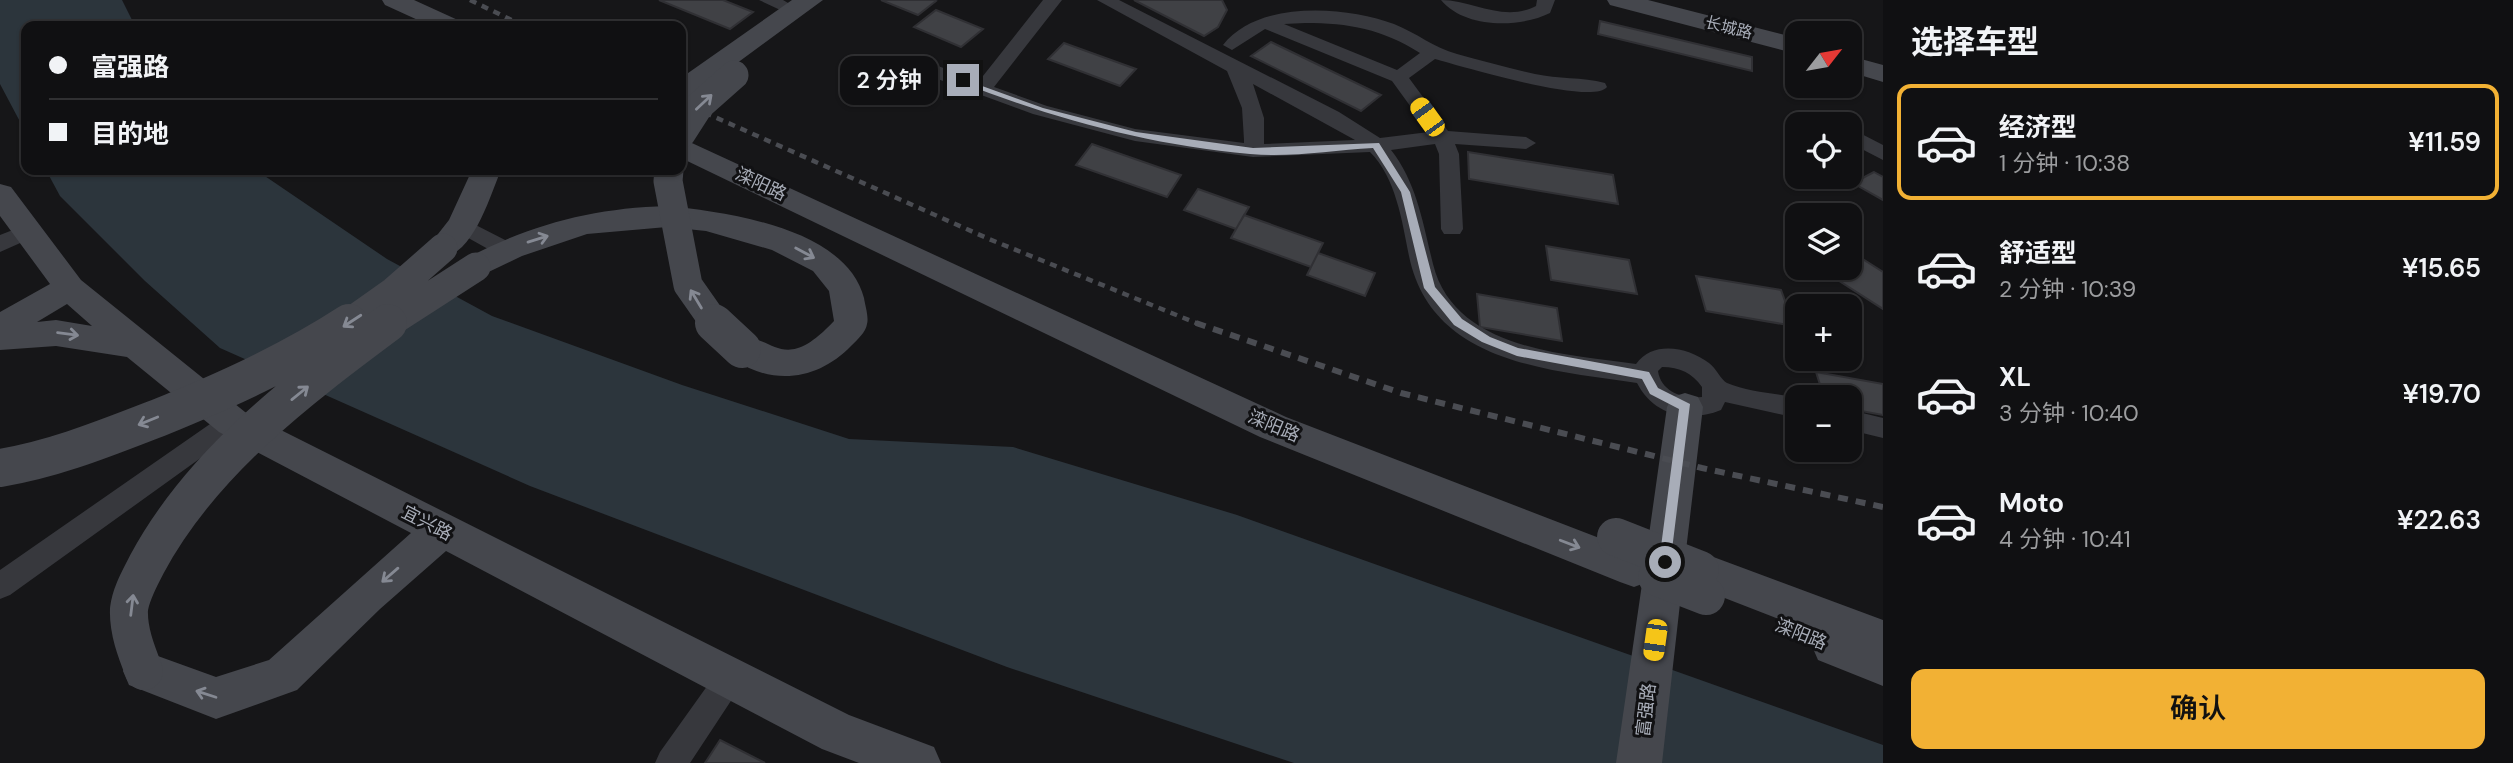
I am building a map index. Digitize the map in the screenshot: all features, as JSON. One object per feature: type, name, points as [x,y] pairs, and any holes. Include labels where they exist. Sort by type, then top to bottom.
[{"type":"main road","points":[[367,0],[412,21]]},
{"type":"main road","points":[[394,0],[440,21]]},
{"type":"main road","points":[[686,89],[722,74],[809,17],[825,0]]},
{"type":"main road","name":"长城路","points":[[1619,0],[1785,43]]},
{"type":"main road","points":[[686,126],[722,74],[790,3]]},
{"type":"main road","points":[[1862,68],[1883,74]]},
{"type":"main road","name":"滦阳路","points":[[686,135],[1291,411],[1625,553]]},
{"type":"main road","name":"滦阳路","points":[[686,149],[1273,427],[1703,583],[1883,640]]},
{"type":"main road","points":[[0,468],[32,464],[88,445],[233,388],[318,342],[387,297],[453,236],[484,175]]},
{"type":"main road","points":[[442,531],[366,596],[282,676],[216,698],[144,671],[131,636],[131,599],[158,540],[197,486],[264,423],[335,364],[425,295],[491,258],[592,222],[642,215],[714,220],[754,230],[803,251],[838,273],[849,295],[851,324],[839,338],[807,360],[775,363],[743,349],[708,318],[688,285],[668,181],[669,175]]},
{"type":"main road","name":"宜兴路","points":[[0,194],[14,237],[136,346],[232,422],[838,733],[918,763]]},
{"type":"main road","points":[[754,230],[788,197]]},
{"type":"main road","points":[[0,327],[70,288]]},
{"type":"main road","points":[[0,337],[56,333],[136,346]]},
{"type":"main road","name":"富强路","points":[[1639,763],[1652,666],[1701,398]]},
{"type":"main road","name":"滦阳路","points":[[1703,583],[1883,666]]},
{"type":"street","points":[[984,87],[1043,10],[1054,0]]},
{"type":"street","points":[[1106,0],[1337,119],[1376,145],[1406,192],[1430,288],[1458,322],[1486,340],[1517,352],[1645,375]]},
{"type":"street","points":[[1450,0],[1482,14],[1514,18],[1539,13],[1544,9],[1546,0]]},
{"type":"street","points":[[1232,45],[1264,22],[1285,18],[1365,22],[1386,27],[1432,52],[1537,80],[1598,87]]},
{"type":"street","points":[[1264,22],[1399,77],[1442,137],[1449,154],[1452,229]]},
{"type":"street","points":[[1399,77],[1432,52]]},
{"type":"street","points":[[901,59],[984,87],[1040,110],[1135,135],[1253,151],[1376,145],[1442,137],[1526,143]]},
{"type":"street","points":[[1234,68],[1247,90],[1254,112],[1253,151]]},
{"type":"street","points":[[1862,142],[1883,155]]},
{"type":"street","points":[[453,236],[491,258]]},
{"type":"street","points":[[1701,398],[1707,374],[1676,358],[1656,358],[1646,368],[1645,375],[1654,391],[1701,398],[1785,407]]},
{"type":"street","points":[[0,586],[232,422]]},
{"type":"street","points":[[1862,424],[1883,428]]},
{"type":"street","points":[[671,763],[731,678]]},
{"type":"shaded area","points":[[0,0],[122,0],[132,21],[21,21],[21,124],[0,84]]},
{"type":"shaded area","points":[[49,175],[263,175],[387,259],[492,316],[682,385],[849,439],[1013,447],[1237,515],[1883,745],[1883,763],[1294,763],[1007,667],[530,486],[220,348],[145,281],[60,196]]},
{"type":"building","points":[[659,0],[723,0],[753,12],[730,29]]},
{"type":"building","points":[[881,0],[934,0],[936,1],[918,15]]},
{"type":"building","points":[[1134,0],[1222,0],[1227,10],[1218,27],[1204,36]]},
{"type":"building","points":[[936,10],[983,29],[961,47],[914,27]]},
{"type":"building","points":[[1600,21],[1752,57],[1752,71],[1598,34]]},
{"type":"building","points":[[1271,42],[1381,95],[1361,111],[1251,56]]},
{"type":"building","points":[[1064,43],[1136,69],[1120,86],[1048,59]]},
{"type":"building","points":[[1092,144],[1181,175],[1167,197],[1076,165]]},
{"type":"building","points":[[1468,152],[1613,175],[1618,204],[1469,179]]},
{"type":"building","points":[[1874,172],[1883,177],[1883,200],[1862,188],[1862,178]]},
{"type":"building","points":[[1198,189],[1249,207],[1236,229],[1184,210]]},
{"type":"building","points":[[1244,215],[1323,243],[1311,267],[1231,238]]},
{"type":"building","points":[[1546,246],[1629,260],[1637,294],[1551,280]]},
{"type":"building","points":[[1318,253],[1375,273],[1365,296],[1307,275]]},
{"type":"building","points":[[1862,259],[1883,272],[1883,309],[1838,280],[1862,280]]},
{"type":"building","points":[[1696,276],[1781,290],[1785,301],[1785,324],[1706,311]]},
{"type":"building","points":[[1477,294],[1557,308],[1562,341],[1480,327]]},
{"type":"building","points":[[1816,372],[1883,384],[1883,415],[1862,411],[1862,385],[1820,385]]},
{"type":"building","points":[[720,740],[765,763],[705,763]]},
{"type":"railway","points":[[470,0],[514,21]]},
{"type":"railway","points":[[686,104],[989,239],[1196,323]]},
{"type":"railway","points":[[1196,323],[1401,393],[1702,468],[1883,507]]},
{"type":"railway","points":[[1196,323],[1201,325]]},
{"type":"route","points":[[963,80],[1040,110],[1135,135],[1253,151],[1376,145],[1406,192],[1430,288],[1437,300],[1458,322],[1486,340],[1517,352],[1645,375],[1654,391],[1674,404],[1685,407],[1665,562]]}]
